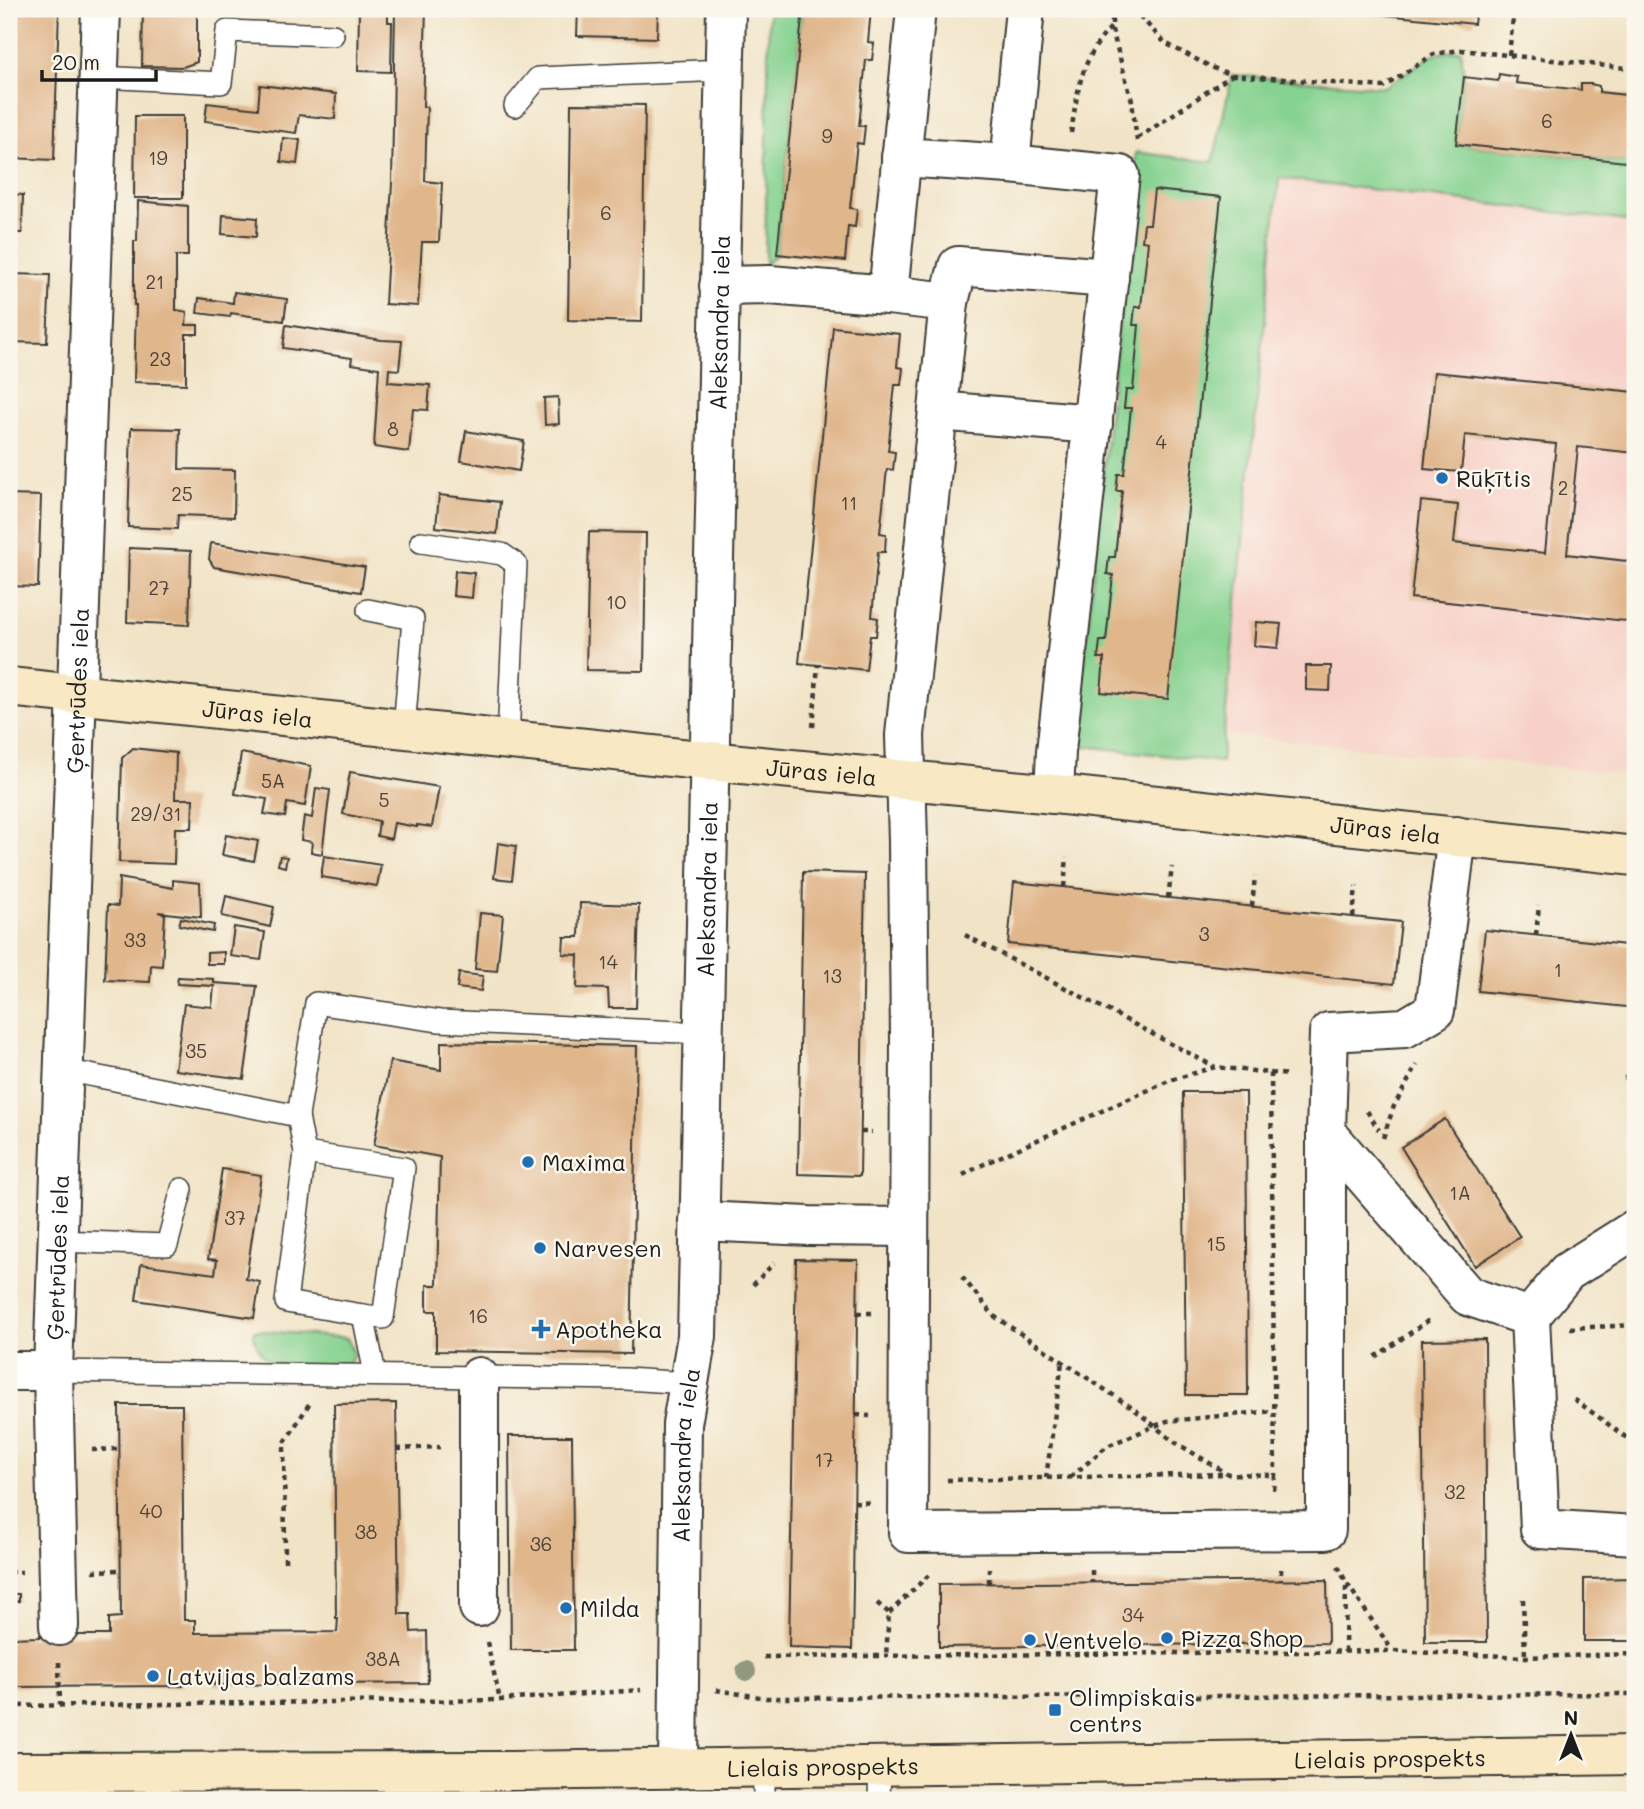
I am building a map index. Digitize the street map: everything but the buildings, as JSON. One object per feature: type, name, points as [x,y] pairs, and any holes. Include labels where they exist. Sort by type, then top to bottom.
[{"type":"street","name":"Ģertrūdes iela","points":[[59,1626],[53,1371],[101,9]]},
{"type":"street","name":"Aleksandra iela","points":[[678,1768],[681,1424],[697,1336],[726,9]]},
{"type":"street","points":[[888,295],[916,9]]},
{"type":"street","points":[[1010,164],[1025,9]]},
{"type":"street","points":[[901,157],[1120,175],[1054,794]]},
{"type":"street","points":[[1109,278],[958,266],[949,302],[905,735],[910,1039],[908,1533],[1326,1530],[1326,1132],[1329,1032],[1405,1028],[1435,1010],[1457,836]]},
{"type":"street","points":[[719,286],[770,285],[949,302]]},
{"type":"street","points":[[938,411],[1093,424]]},
{"type":"street","name":"Jūras iela","points":[[9,687],[1635,856]]},
{"type":"street","points":[[1326,1132],[1468,1296],[1531,1323]]},
{"type":"street","points":[[699,1221],[796,1226],[909,1227]]},
{"type":"street","points":[[1633,1535],[1541,1529],[1531,1323],[1567,1272],[1635,1229]]},
{"type":"street","points":[[9,1371],[53,1371]]},
{"type":"street","points":[[479,1377],[479,1607]]},
{"type":"street","name":"Lielais prospekts","points":[[9,1772],[678,1768],[764,1783],[879,1783],[1635,1755]]},
{"type":"lane","points":[[99,77],[221,83],[228,31],[333,34]]},
{"type":"lane","points":[[514,106],[538,78],[724,70]]},
{"type":"lane","points":[[421,542],[502,554],[516,564],[508,740]]},
{"type":"lane","points":[[368,610],[413,618],[404,729]]},
{"type":"lane","points":[[305,1153],[404,1168],[383,1318],[286,1302],[305,1153],[298,1116],[316,1003],[440,1021],[703,1033]]},
{"type":"lane","points":[[64,1070],[298,1116]]},
{"type":"lane","points":[[58,1241],[167,1245],[182,1189]]},
{"type":"lane","points":[[363,1315],[375,1374]]},
{"type":"lane","points":[[53,1371],[375,1374],[626,1379],[688,1383]]},
{"type":"path","points":[[1112,9],[1112,25],[1132,101],[1137,145]]},
{"type":"path","points":[[1133,9],[1165,43],[1232,75],[1384,88],[1434,54],[1461,50],[1635,69]]},
{"type":"path","points":[[1509,55],[1514,9]]},
{"type":"path","points":[[1065,169],[1078,91],[1087,58],[1098,40],[1112,25]]},
{"type":"path","points":[[1138,138],[1232,75]]},
{"type":"path","points":[[813,727],[818,664]]},
{"type":"path","points":[[1064,887],[1067,857]]},
{"type":"path","points":[[1168,898],[1172,867]]},
{"type":"path","points":[[1252,906],[1255,876]]},
{"type":"path","points":[[1353,917],[1356,886]]},
{"type":"path","points":[[1536,935],[1539,905]]},
{"type":"path","points":[[965,935],[1215,1067],[1292,1075]]},
{"type":"path","points":[[963,1175],[1171,1080],[1215,1067]]},
{"type":"path","points":[[1271,1073],[1274,1499]]},
{"type":"path","points":[[1624,1078],[1635,1076]]},
{"type":"path","points":[[962,1277],[995,1316],[1134,1409],[1173,1441],[1228,1474]]},
{"type":"path","points":[[1375,1357],[1432,1318]]},
{"type":"path","points":[[1531,1323],[1635,1325]]},
{"type":"path","points":[[1045,1478],[1063,1361]]},
{"type":"path","points":[[285,1562],[284,1444],[315,1395]]},
{"type":"path","points":[[1588,1410],[1634,1443]]},
{"type":"path","points":[[1070,1478],[1107,1446],[1167,1421],[1274,1411]]},
{"type":"path","points":[[1633,1535],[1635,1413]]},
{"type":"path","points":[[939,1480],[1275,1475]]},
{"type":"path","points":[[1332,1557],[1392,1651]]},
{"type":"path","points":[[886,1656],[889,1613],[937,1568]]},
{"type":"path","points":[[1345,1652],[1346,1582]]},
{"type":"path","points":[[1523,1599],[1525,1657]]},
{"type":"path","points":[[877,1602],[889,1613]]},
{"type":"path","points":[[479,1607],[500,1700]]},
{"type":"path","points":[[764,1657],[1392,1651],[1525,1657],[1635,1654]]},
{"type":"path","points":[[712,1689],[766,1698],[1635,1694]]},
{"type":"path","points":[[9,1706],[500,1700],[645,1690]]},
{"type":"shaded area","name":"Rūķītis","points":[[1279,178],[1635,222],[1635,775],[1224,734]]},
{"type":"green space","points":[[769,9],[803,9],[777,254],[765,265]]},
{"type":"green space","points":[[1461,50],[1464,77],[1456,144],[1635,163],[1635,222],[1279,178],[1221,762],[1076,745],[1136,152],[1213,162],[1232,75],[1384,87],[1434,54]]},
{"type":"green space","points":[[254,1330],[347,1338],[354,1354],[348,1366],[271,1362],[256,1344]]},
{"type":"place","name":"Rūķītis","points":[[1442,478]]},
{"type":"place","name":"Maxima","points":[[528,1162]]},
{"type":"place","name":"Narvesen","points":[[540,1248]]},
{"type":"place","name":"Apotheka","points":[[541,1329]]},
{"type":"place","name":"Milda","points":[[566,1608]]},
{"type":"place","name":"Pizza Shop","points":[[1167,1638]]},
{"type":"place","name":"Ventvelo","points":[[1030,1640]]},
{"type":"place","name":"Latvijas balzams","points":[[153,1676]]},
{"type":"place","name":"Olimpiskais centrs","points":[[1055,1710]]}]
